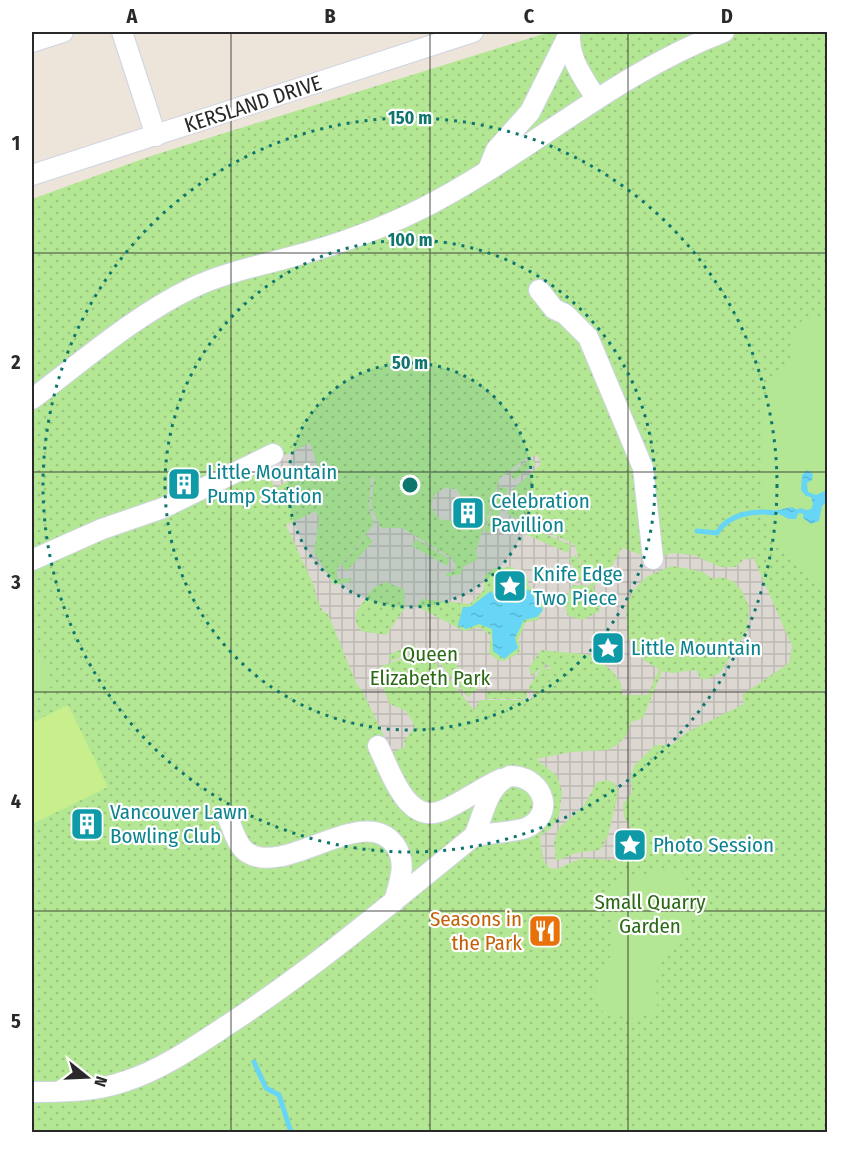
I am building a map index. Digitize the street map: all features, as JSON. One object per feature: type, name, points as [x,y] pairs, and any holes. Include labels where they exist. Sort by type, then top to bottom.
[{"type":"street","points":[[32,42],[63,32]]},
{"type":"street","points":[[122,32],[156,136]]},
{"type":"street","name":"KERSLAND DRIVE","points":[[32,175],[473,32]]},
{"type":"street","points":[[570,32],[569,48],[573,61],[596,98]]},
{"type":"street","points":[[488,171],[496,150],[530,112],[570,32]]},
{"type":"street","points":[[32,399],[153,310],[192,288],[239,270],[361,236],[424,207],[488,171],[596,98],[663,59],[724,32]]},
{"type":"street","points":[[539,290],[554,309],[565,314],[588,336],[643,468],[653,559]]},
{"type":"street","points":[[32,560],[102,529],[163,508],[273,454]]},
{"type":"street","points":[[32,1092],[103,1088],[147,1073],[200,1043],[278,992],[339,947],[474,836],[495,831],[525,829],[539,817],[543,800],[535,783],[519,776],[501,779],[479,788],[440,812],[424,812],[403,798],[378,746]]},
{"type":"street","points":[[474,836],[490,793],[501,779]]},
{"type":"street","points":[[228,818],[238,843],[247,853],[258,857],[274,857],[361,832],[378,831],[389,838],[398,850],[401,861],[402,875],[394,902]]},
{"type":"green space","name":"Queen Elizabeth Park","points":[[550,32],[827,32],[827,1132],[32,1132],[32,199],[151,156]]},
{"type":"green space","points":[[827,315],[827,586],[819,585],[792,562],[771,532],[760,500],[764,403],[770,381],[790,359],[794,336],[802,320]]},
{"type":"green space","points":[[32,637],[55,685],[32,694]]},
{"type":"green space","points":[[68,705],[108,787],[32,824],[32,723]]},
{"type":"green space","name":"Small Quarry Garden","points":[[680,869],[689,895],[690,924],[683,941],[658,969],[657,1011],[635,1018],[605,1015],[595,999],[599,975],[614,950],[609,894],[623,877]]},
{"type":"shaded area","points":[[310,443],[318,466],[275,488],[264,465]]},
{"type":"shaded area","points":[[538,455],[541,464],[510,492],[507,514],[574,544],[585,573],[576,555],[569,559],[580,581],[587,577],[590,586],[573,585],[565,600],[567,615],[582,620],[600,611],[593,586],[604,580],[622,548],[653,559],[672,553],[694,555],[720,567],[736,567],[745,558],[748,560],[753,557],[792,646],[789,663],[742,695],[744,704],[687,732],[672,745],[655,745],[634,766],[631,776],[632,793],[623,804],[624,817],[638,839],[629,854],[611,860],[582,858],[556,869],[549,868],[543,860],[540,836],[551,828],[559,815],[562,792],[557,776],[536,759],[571,752],[608,750],[618,744],[626,736],[631,722],[643,718],[662,671],[672,673],[696,670],[701,679],[708,679],[721,672],[747,630],[749,607],[742,591],[733,581],[720,577],[714,579],[700,571],[672,566],[646,577],[633,591],[626,608],[628,637],[642,659],[659,669],[648,695],[622,695],[621,683],[612,671],[592,655],[541,650],[529,668],[531,676],[542,667],[528,688],[535,692],[542,682],[530,700],[480,700],[474,710],[427,653],[416,653],[380,667],[377,674],[390,704],[406,711],[415,726],[404,741],[405,746],[392,753],[362,690],[357,685],[328,614],[323,612],[315,595],[315,588],[286,525],[316,511],[319,519],[314,552],[334,585],[350,582],[351,578],[337,579],[337,569],[374,524],[369,509],[371,478],[374,477],[371,507],[381,528],[402,528],[452,558],[456,566],[454,571],[445,574],[447,577],[461,574],[463,567],[478,559],[476,551],[500,478],[525,459]],"holes":[[[531,458],[536,464],[514,480],[510,474]],[[500,486],[508,489],[492,534],[484,531]],[[526,526],[571,545],[568,553],[523,533]],[[366,535],[373,541],[347,571],[341,565]],[[416,539],[450,559],[447,566],[412,546]],[[513,567],[528,579],[528,585],[544,607],[538,620],[526,622],[518,639],[519,653],[504,661],[497,660],[489,653],[491,636],[479,627],[464,631],[416,606],[422,599],[470,604],[484,590],[485,575],[495,568]],[[385,582],[404,589],[405,608],[386,635],[361,631],[356,624],[356,612],[373,588]],[[413,644],[416,650],[391,661],[389,655]],[[447,654],[477,689],[468,697],[438,661]],[[486,691],[527,691],[527,699],[487,699]],[[608,780],[614,783],[618,791],[617,798],[608,836],[600,850],[576,853],[556,861],[554,841],[559,828],[583,807],[597,782]]]},
{"type":"shaded area","points":[[444,488],[456,489],[461,495],[452,504],[453,521],[439,519],[431,507],[434,495]]},
{"type":"water","points":[[807,470],[813,474],[812,480],[807,483],[808,492],[816,495],[827,490],[827,501],[822,506],[819,521],[811,524],[803,518],[803,511],[811,509],[813,504],[811,497],[806,496],[801,490],[802,475]]},
{"type":"water","points":[[792,507],[799,511],[796,519],[789,519],[773,511]]},
{"type":"water","points":[[525,590],[529,590],[543,610],[537,617],[524,620],[515,638],[518,648],[504,659],[493,651],[492,629],[479,624],[466,629],[458,625],[463,607],[470,607],[491,591],[500,601],[518,603]]},
{"type":"waterway","points":[[697,531],[717,533],[728,521],[742,515],[758,512],[774,513]]},
{"type":"waterway","points":[[254,1062],[266,1088],[279,1095],[291,1132]]},
{"type":"place","name":"Little Mountain Pump Station","points":[[184,484]]},
{"type":"place","name":"Celebration Pavillion","points":[[468,513]]},
{"type":"place","name":"Knife Edge Two Piece","points":[[510,586]]},
{"type":"place","name":"Little Mountain","points":[[608,648]]},
{"type":"place","name":"Vancouver Lawn Bowling Club","points":[[87,824]]},
{"type":"place","name":"Photo Session","points":[[630,845]]},
{"type":"place","name":"Seasons in the Park","points":[[545,931]]}]
